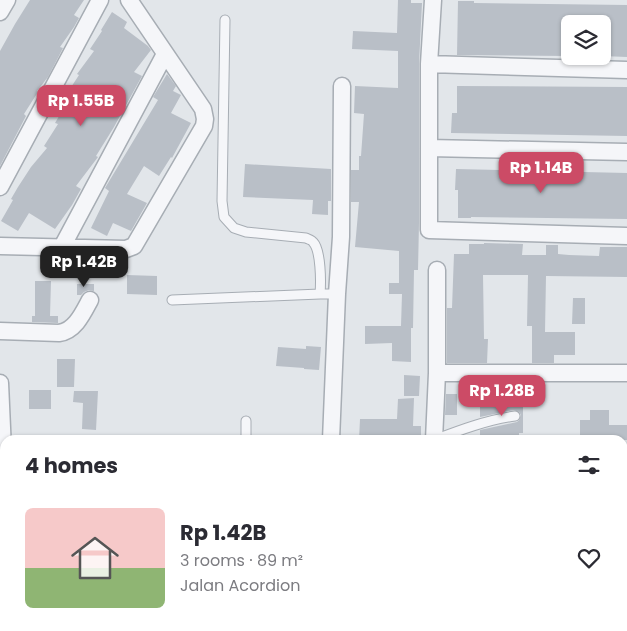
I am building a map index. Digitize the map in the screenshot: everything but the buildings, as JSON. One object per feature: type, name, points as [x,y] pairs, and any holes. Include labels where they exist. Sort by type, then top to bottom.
[{"type":"street","points":[[0,12],[7,0]]},
{"type":"street","points":[[0,187],[100,0]]},
{"type":"street","points":[[0,246],[126,249],[134,246],[204,126],[203,109],[129,0]]},
{"type":"street","points":[[432,0],[429,64],[429,230],[627,236]]},
{"type":"street","points":[[62,247],[165,54]]},
{"type":"street","points":[[429,64],[627,70]]},
{"type":"street","points":[[331,435],[329,294],[340,237],[342,86]]},
{"type":"street","points":[[429,148],[627,152]]},
{"type":"street","points":[[434,435],[437,373],[437,270]]},
{"type":"street","points":[[0,331],[66,332],[74,326],[90,300]]},
{"type":"street","points":[[437,373],[627,373]]},
{"type":"street","points":[[0,383],[2,435]]},
{"type":"lane","points":[[172,300],[329,294],[321,275],[317,248],[313,241],[306,238],[246,232],[234,228],[224,217],[222,201],[225,20]]},
{"type":"lane","points":[[450,435],[515,416]]},
{"type":"lane","points":[[246,421],[246,435]]}]
